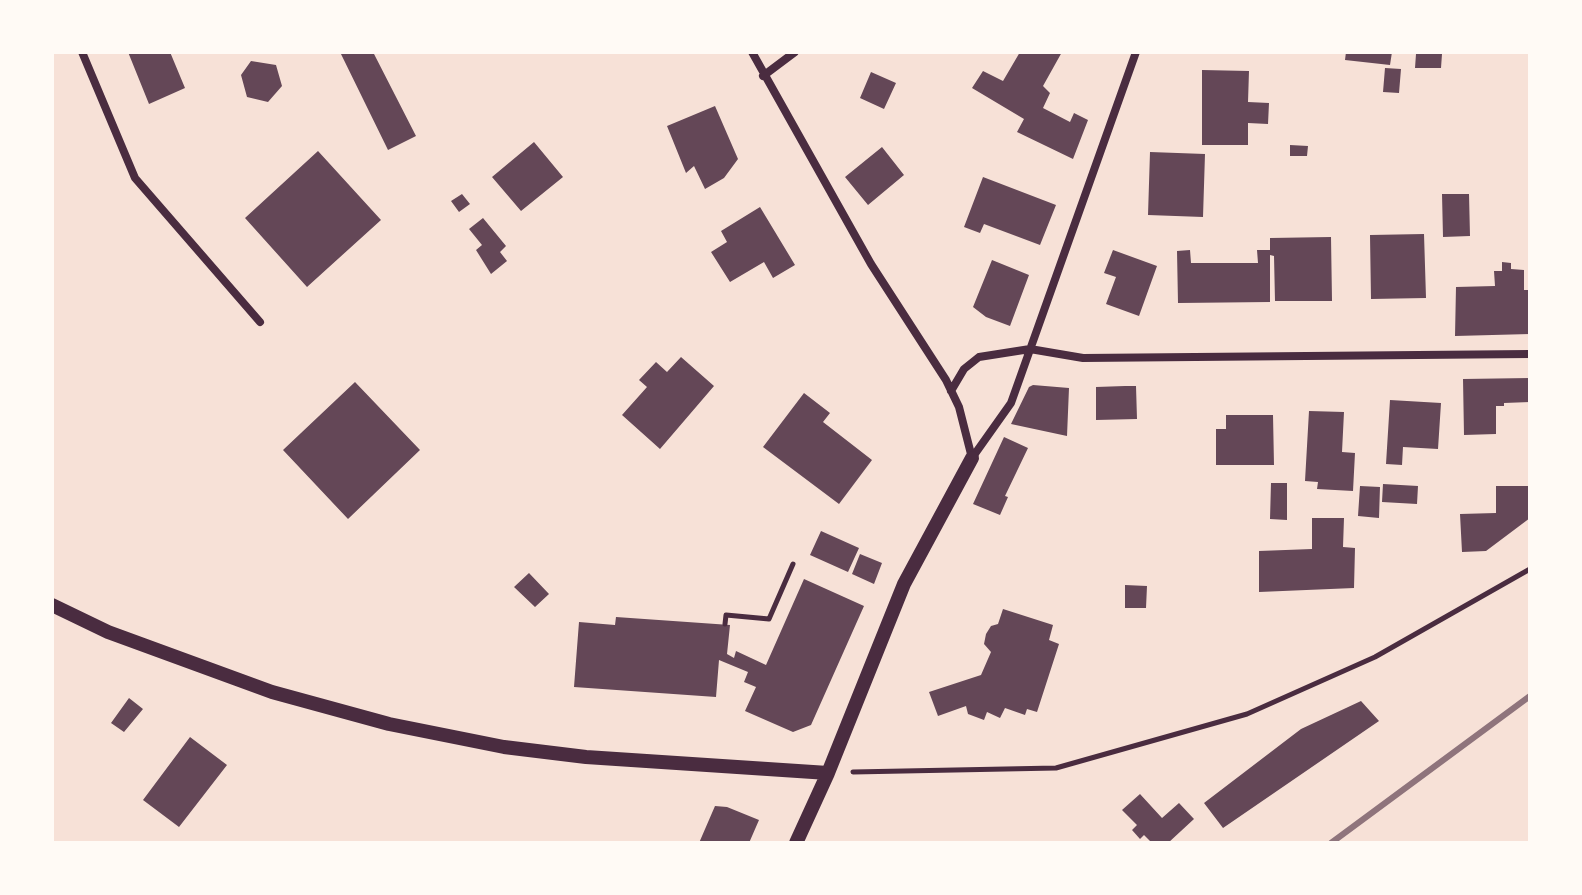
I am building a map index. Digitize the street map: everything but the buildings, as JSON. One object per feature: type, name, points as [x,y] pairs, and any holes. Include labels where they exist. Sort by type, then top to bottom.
[{"type":"street","points":[[82,52],[135,178],[260,322]]},
{"type":"street","points":[[752,52],[871,264],[951,391],[959,407],[972,458]]},
{"type":"street","points":[[763,76],[795,52]]},
{"type":"street","points":[[796,843],[828,773],[904,584],[972,458],[1011,403],[1136,52]]},
{"type":"street","points":[[951,391],[964,369],[979,357],[1030,349],[1083,358],[1530,354]]},
{"type":"street","points":[[52,605],[122,637],[272,692],[389,724],[504,747],[586,757],[828,773]]},
{"type":"path","points":[[725,624],[726,615],[769,619],[793,564]]},
{"type":"path","points":[[828,773],[1056,768],[1247,714],[1375,657],[1530,569]]},
{"type":"railway","points":[[1331,843],[1530,696]]}]
